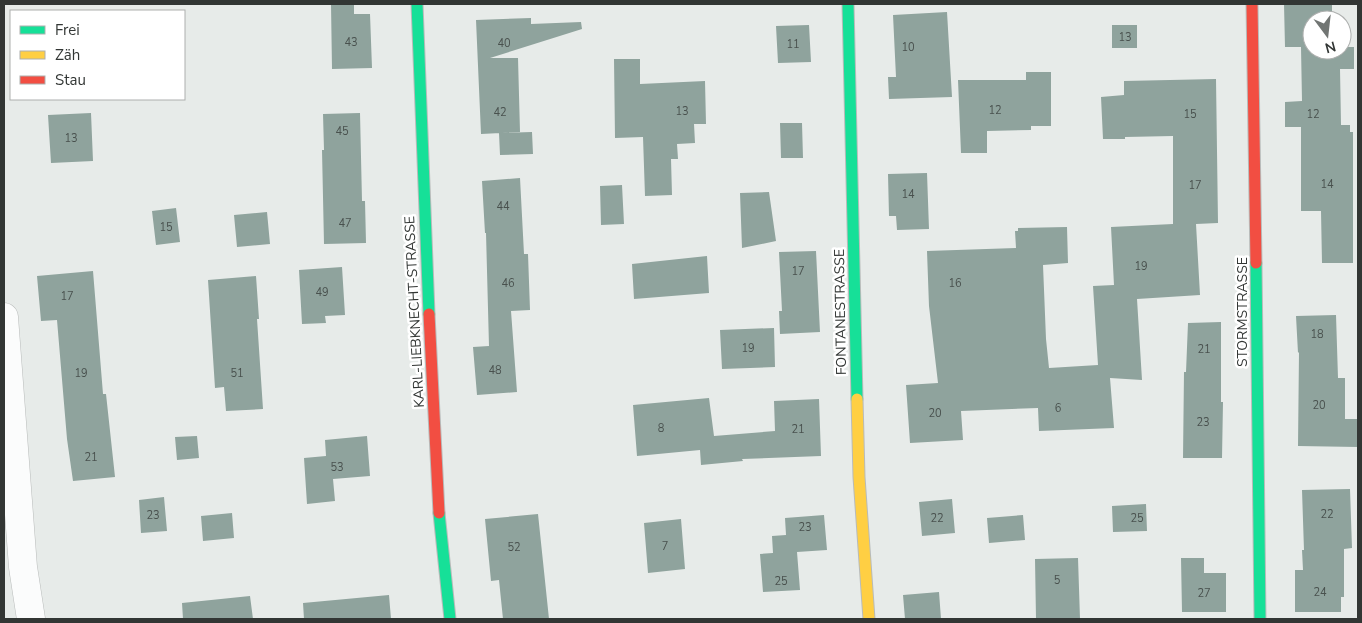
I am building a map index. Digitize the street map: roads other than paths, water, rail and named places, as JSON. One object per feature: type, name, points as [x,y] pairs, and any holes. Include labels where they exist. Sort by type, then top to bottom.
[{"type":"street","name":"KARL-LIEBKNECHT-STRASSE","points":[[417,4],[430,349],[438,501],[450,619]]},
{"type":"street","name":"FONTANESTRASSE","points":[[848,4],[859,476],[869,619]]},
{"type":"street","name":"STORMSTRASSE","points":[[1252,4],[1260,619]]},
{"type":"street","points":[[4,317],[22,558],[31,619]]}]
